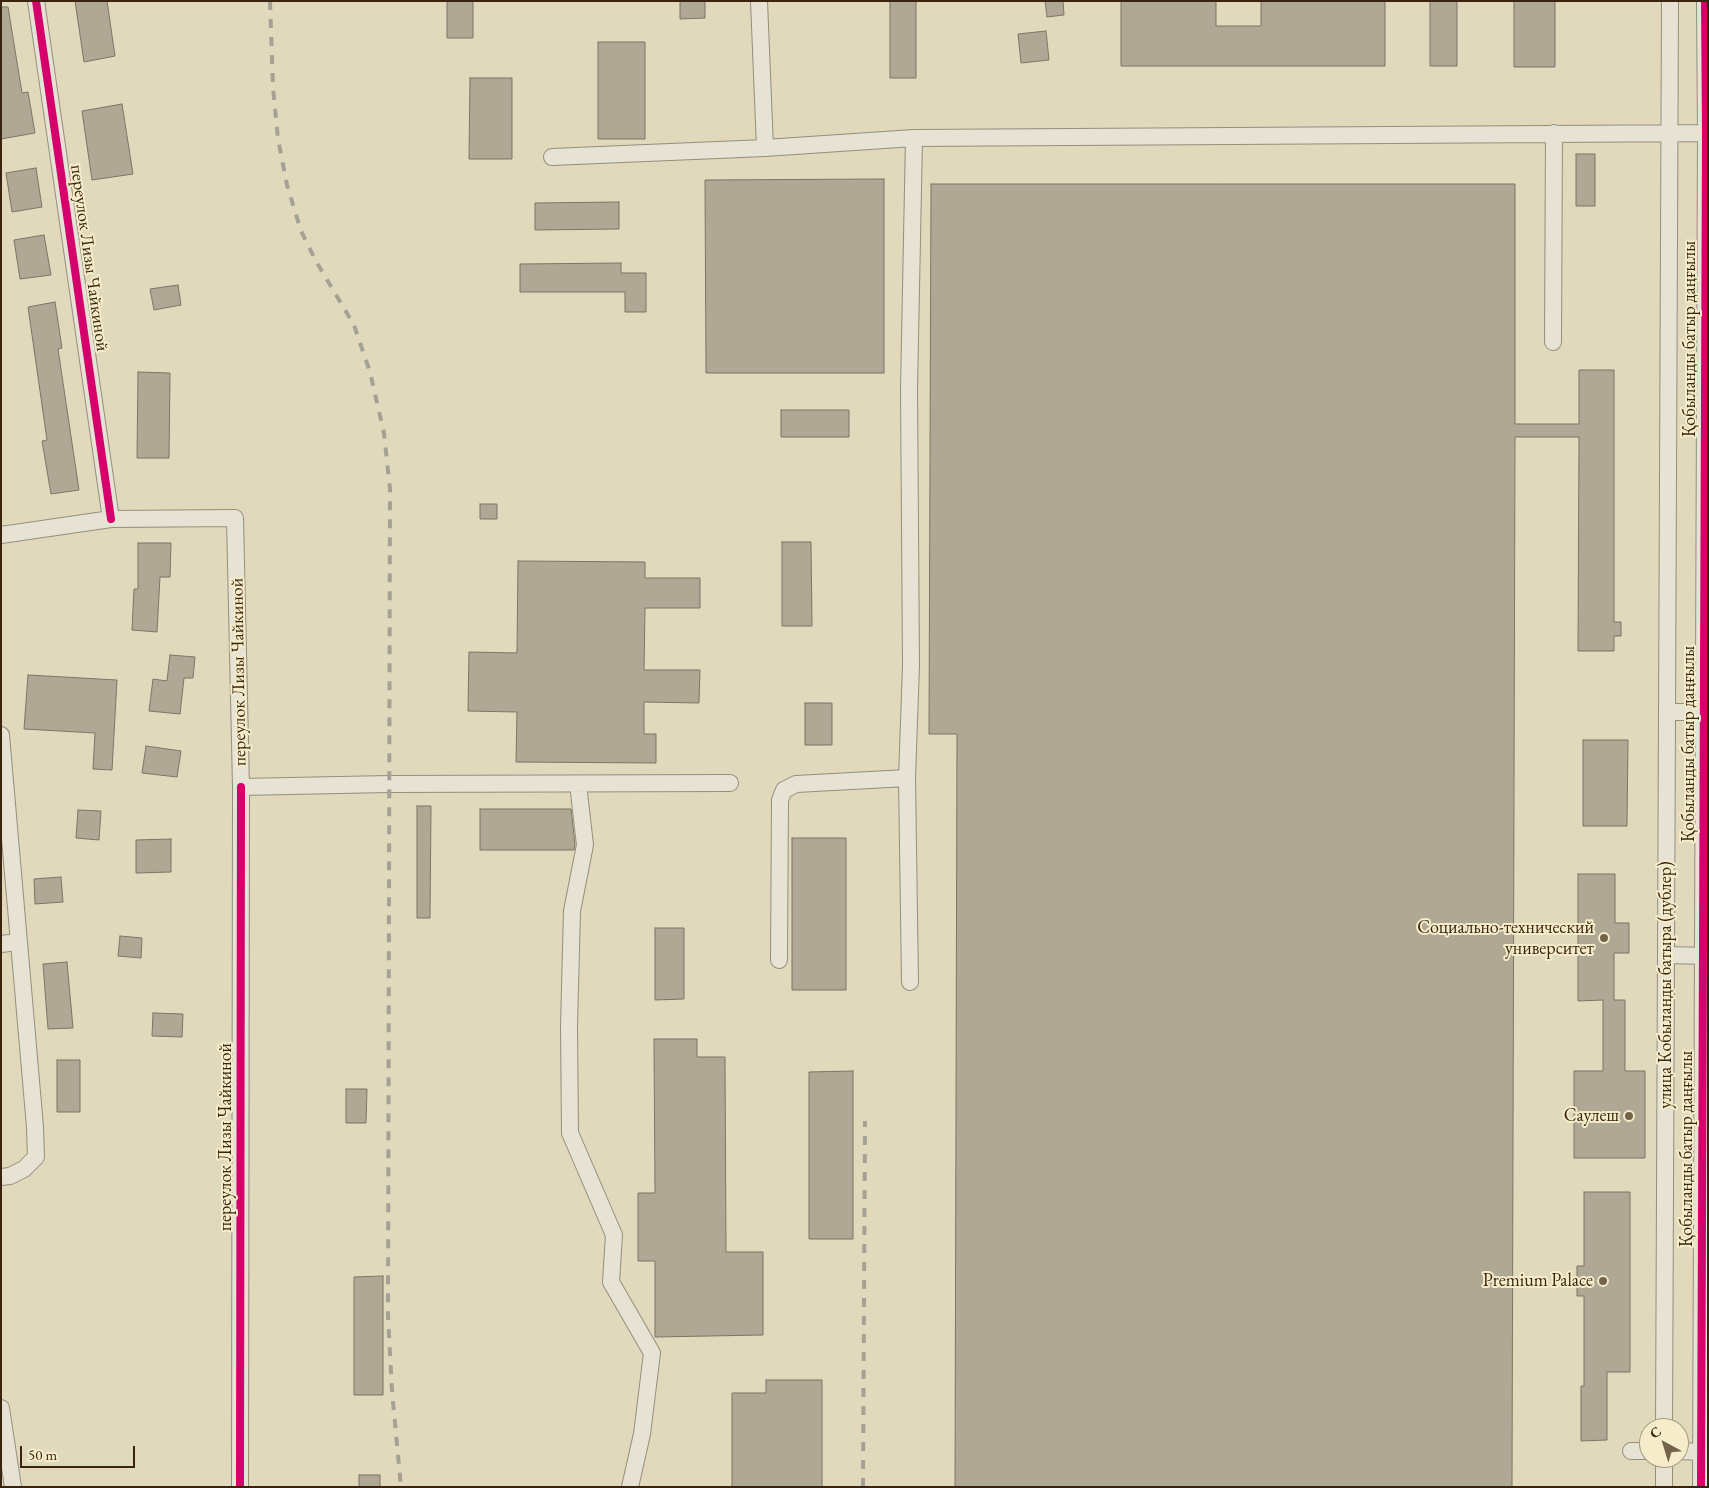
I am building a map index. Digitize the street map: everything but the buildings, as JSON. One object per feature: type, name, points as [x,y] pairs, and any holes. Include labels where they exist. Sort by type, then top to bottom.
[{"type":"street","name":"переулок Лизы Чайкиной","points":[[36,1],[111,519],[235,518],[241,787],[240,1487]]},
{"type":"street","points":[[759,1],[765,148]]},
{"type":"street","name":"улица Кобыланды батыра (дублер)","points":[[1664,1418],[1670,1]]},
{"type":"street","name":"Қобыланды батыр даңғылы","points":[[1701,1487],[1706,712],[1707,133],[1704,1]]},
{"type":"street","points":[[552,158],[765,148],[914,138],[1554,132],[1707,133]]},
{"type":"street","points":[[1553,342],[1554,132]]},
{"type":"street","points":[[910,982],[907,778],[911,665],[909,389],[914,138]]},
{"type":"street","points":[[1,535],[111,519]]},
{"type":"street","points":[[1667,712],[1706,712]]},
{"type":"street","points":[[1,735],[36,1157],[24,1169],[10,1176],[1,1177]]},
{"type":"street","points":[[779,960],[780,800],[784,790],[796,784],[907,778]]},
{"type":"street","points":[[241,787],[389,784],[730,783]]},
{"type":"street","points":[[578,784],[585,845],[572,911],[569,1026],[570,1133],[614,1235],[611,1282],[652,1353],[642,1434],[630,1487]]},
{"type":"street","points":[[1,944],[18,942]]},
{"type":"street","points":[[1666,955],[1705,956]]},
{"type":"street","points":[[1,1408],[13,1487]]},
{"type":"street","points":[[1631,1451],[1639,1451]]},
{"type":"street","points":[[1689,1451],[1701,1452]]},
{"type":"street","points":[[1664,1468],[1664,1487]]},
{"type":"railway","points":[[270,1],[273,87],[278,139],[287,185],[301,231],[317,263],[354,325],[370,372],[384,433],[390,489],[388,1316],[392,1391],[401,1487]]},
{"type":"railway","points":[[863,1487],[865,1121]]},
{"type":"cycle path","points":[[36,1],[111,519]]},
{"type":"cycle path","points":[[1701,1487],[1705,1]]},
{"type":"cycle path","points":[[240,1487],[241,787]]},
{"type":"place","name":"Социально-технический университет","points":[[1604,938]]},
{"type":"place","name":"Саулеш","points":[[1629,1116]]},
{"type":"place","name":"Premium Palace","points":[[1603,1281]]}]
